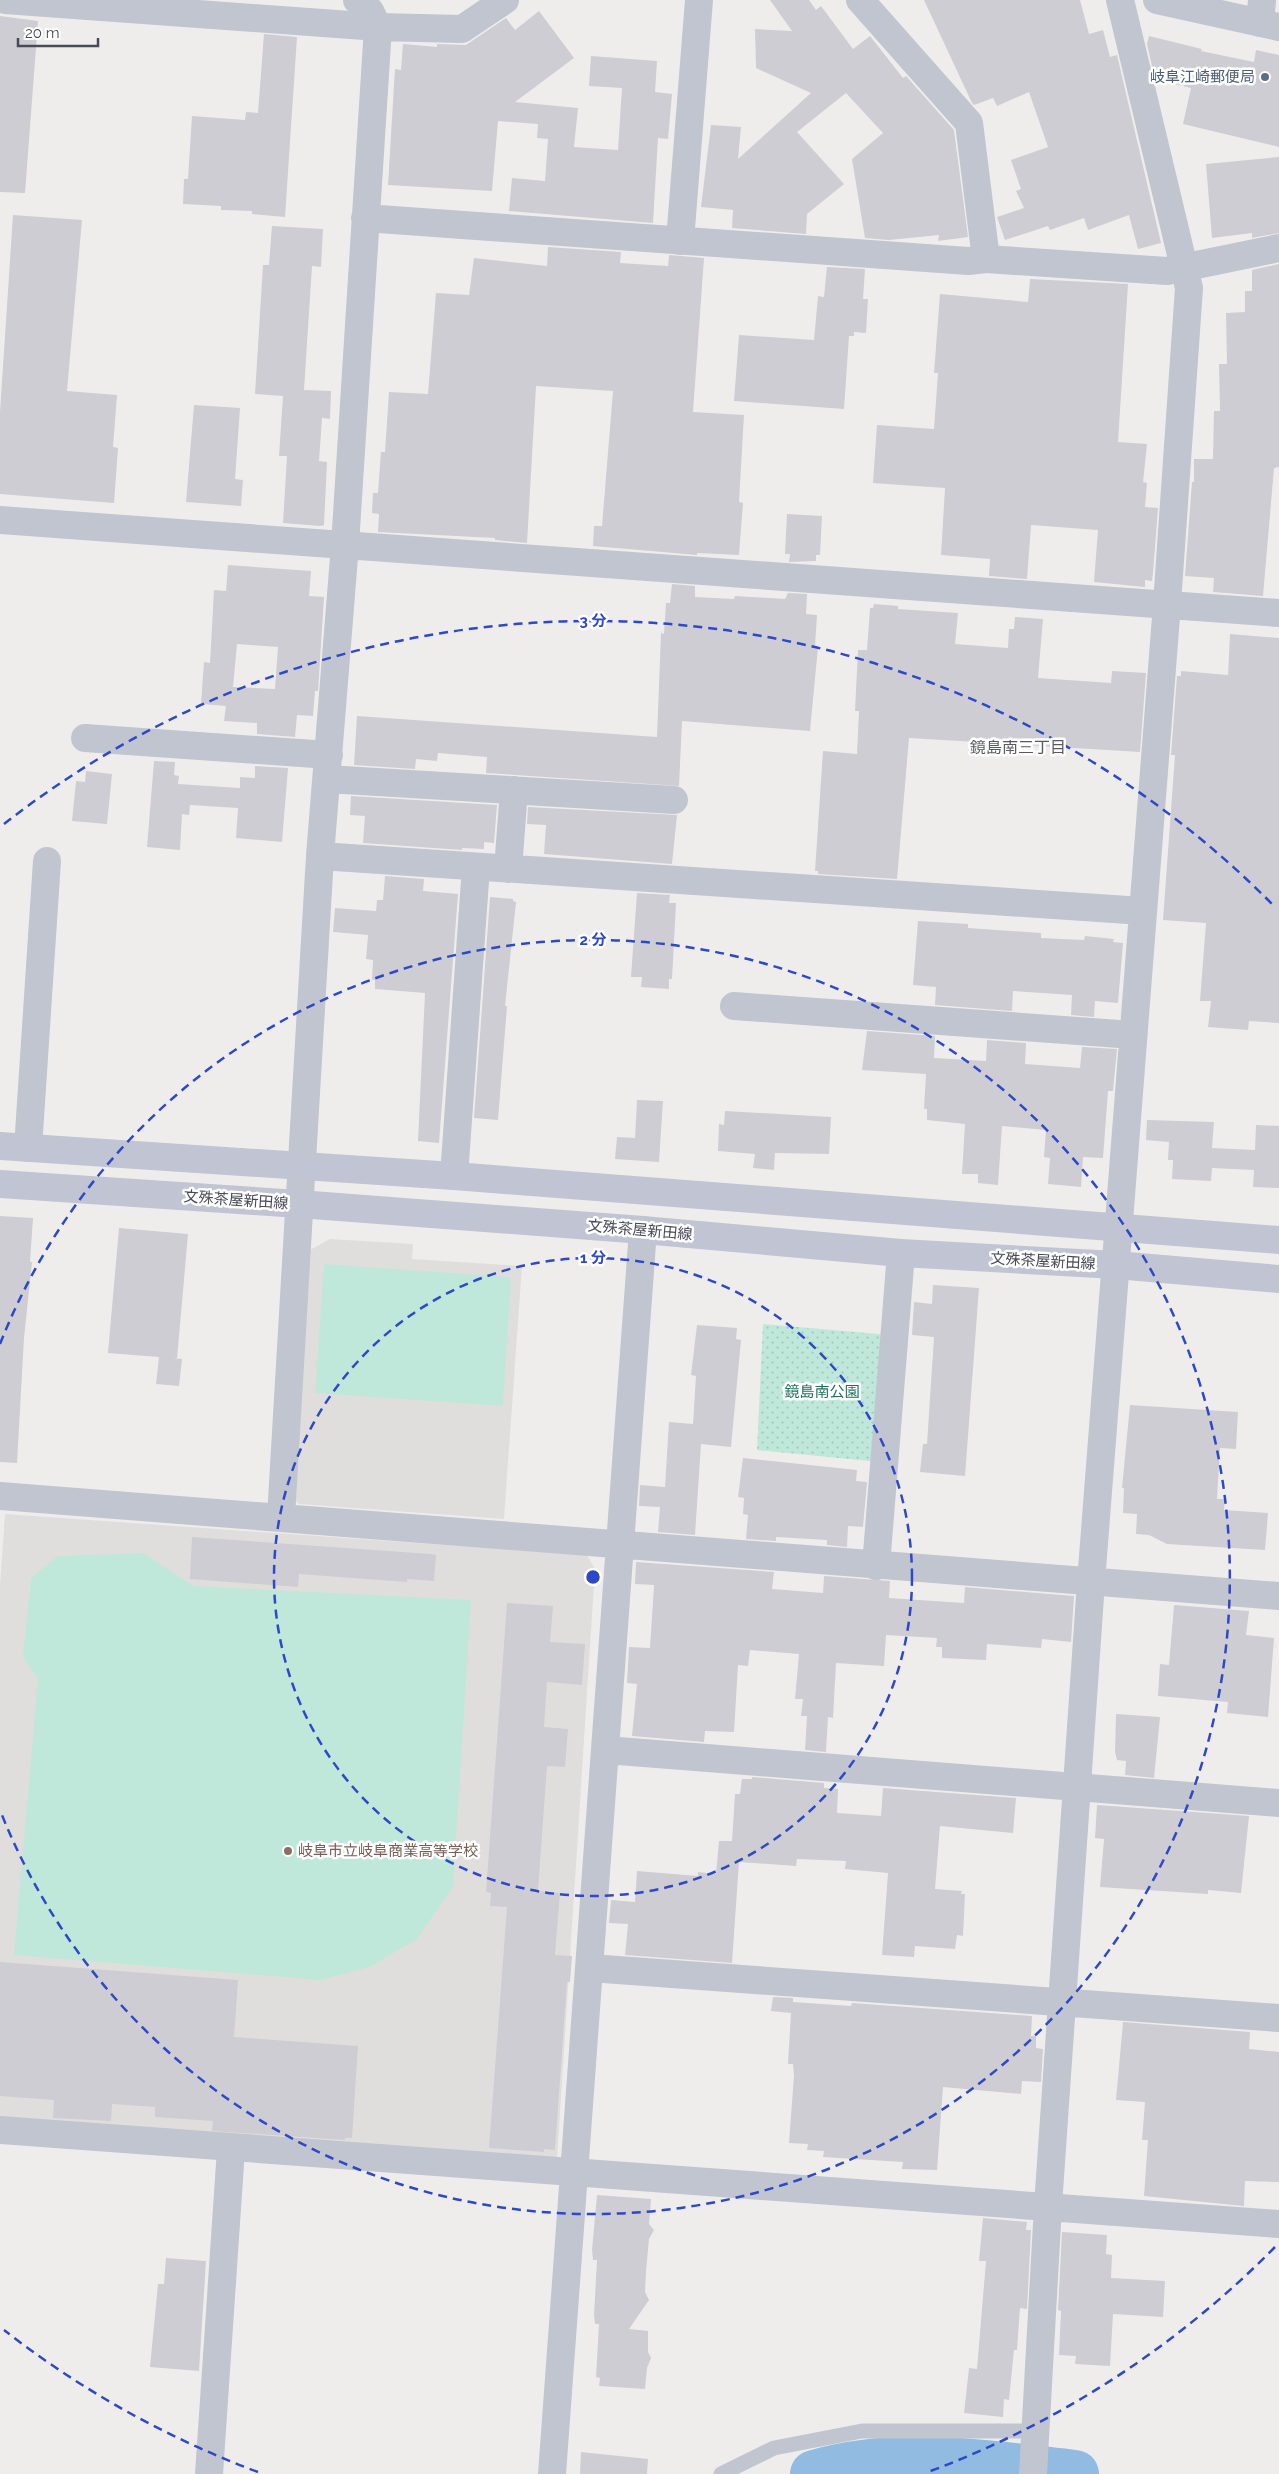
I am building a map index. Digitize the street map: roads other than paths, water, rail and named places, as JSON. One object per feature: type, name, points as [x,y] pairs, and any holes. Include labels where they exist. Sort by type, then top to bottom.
[{"type":"main road","points":[[0,1146],[454,1176],[1279,1240]]},
{"type":"main road","name":"文殊茶屋新田線","points":[[0,1184],[299,1204],[643,1230],[901,1253],[1116,1265],[1279,1279]]},
{"type":"street","points":[[5,0],[378,27],[462,29],[506,0]]},
{"type":"street","points":[[281,1517],[320,856],[345,545],[378,27],[370,12],[357,0]]},
{"type":"street","points":[[680,240],[699,0]]},
{"type":"street","points":[[860,0],[969,123],[986,259]]},
{"type":"street","points":[[1032,2474],[1048,2206],[1091,1582],[1167,604],[1189,288],[1120,0]]},
{"type":"street","points":[[1157,0],[1267,17]]},
{"type":"street","points":[[365,218],[968,261],[986,259],[1167,271],[1279,248]]},
{"type":"street","points":[[0,520],[1279,613]]},
{"type":"street","points":[[85,738],[514,790],[674,800]]},
{"type":"street","points":[[508,869],[514,790]]},
{"type":"street","points":[[320,856],[1143,911]]},
{"type":"street","points":[[28,1148],[47,861]]},
{"type":"street","points":[[454,1176],[476,866]]},
{"type":"street","points":[[734,1006],[1133,1035]]},
{"type":"street","points":[[552,2474],[643,1230]]},
{"type":"street","points":[[876,1566],[901,1253]]},
{"type":"street","points":[[0,1496],[621,1543],[876,1566],[1279,1596]]},
{"type":"street","points":[[606,1750],[1279,1803]]},
{"type":"street","points":[[590,1968],[1279,2018]]},
{"type":"street","points":[[0,2130],[231,2149],[575,2174],[690,2179],[1279,2224]]},
{"type":"street","points":[[209,2474],[231,2149]]},
{"type":"lane","points":[[721,2474],[774,2448],[862,2431],[1035,2434]]},
{"type":"waterway","points":[[814,2474],[847,2466],[912,2460],[977,2463],[1075,2474]]},
{"type":"place","name":"岐阜江崎郵便局","points":[[1265,77]]},
{"type":"place","name":"岐阜市立岐阜商業高等学校","points":[[288,1851]]},
{"type":"district","name":"鏡島南三丁目","points":[[1018,747]]},
{"type":"park label","name":"鏡島南公園","points":[[822,1392]]}]
